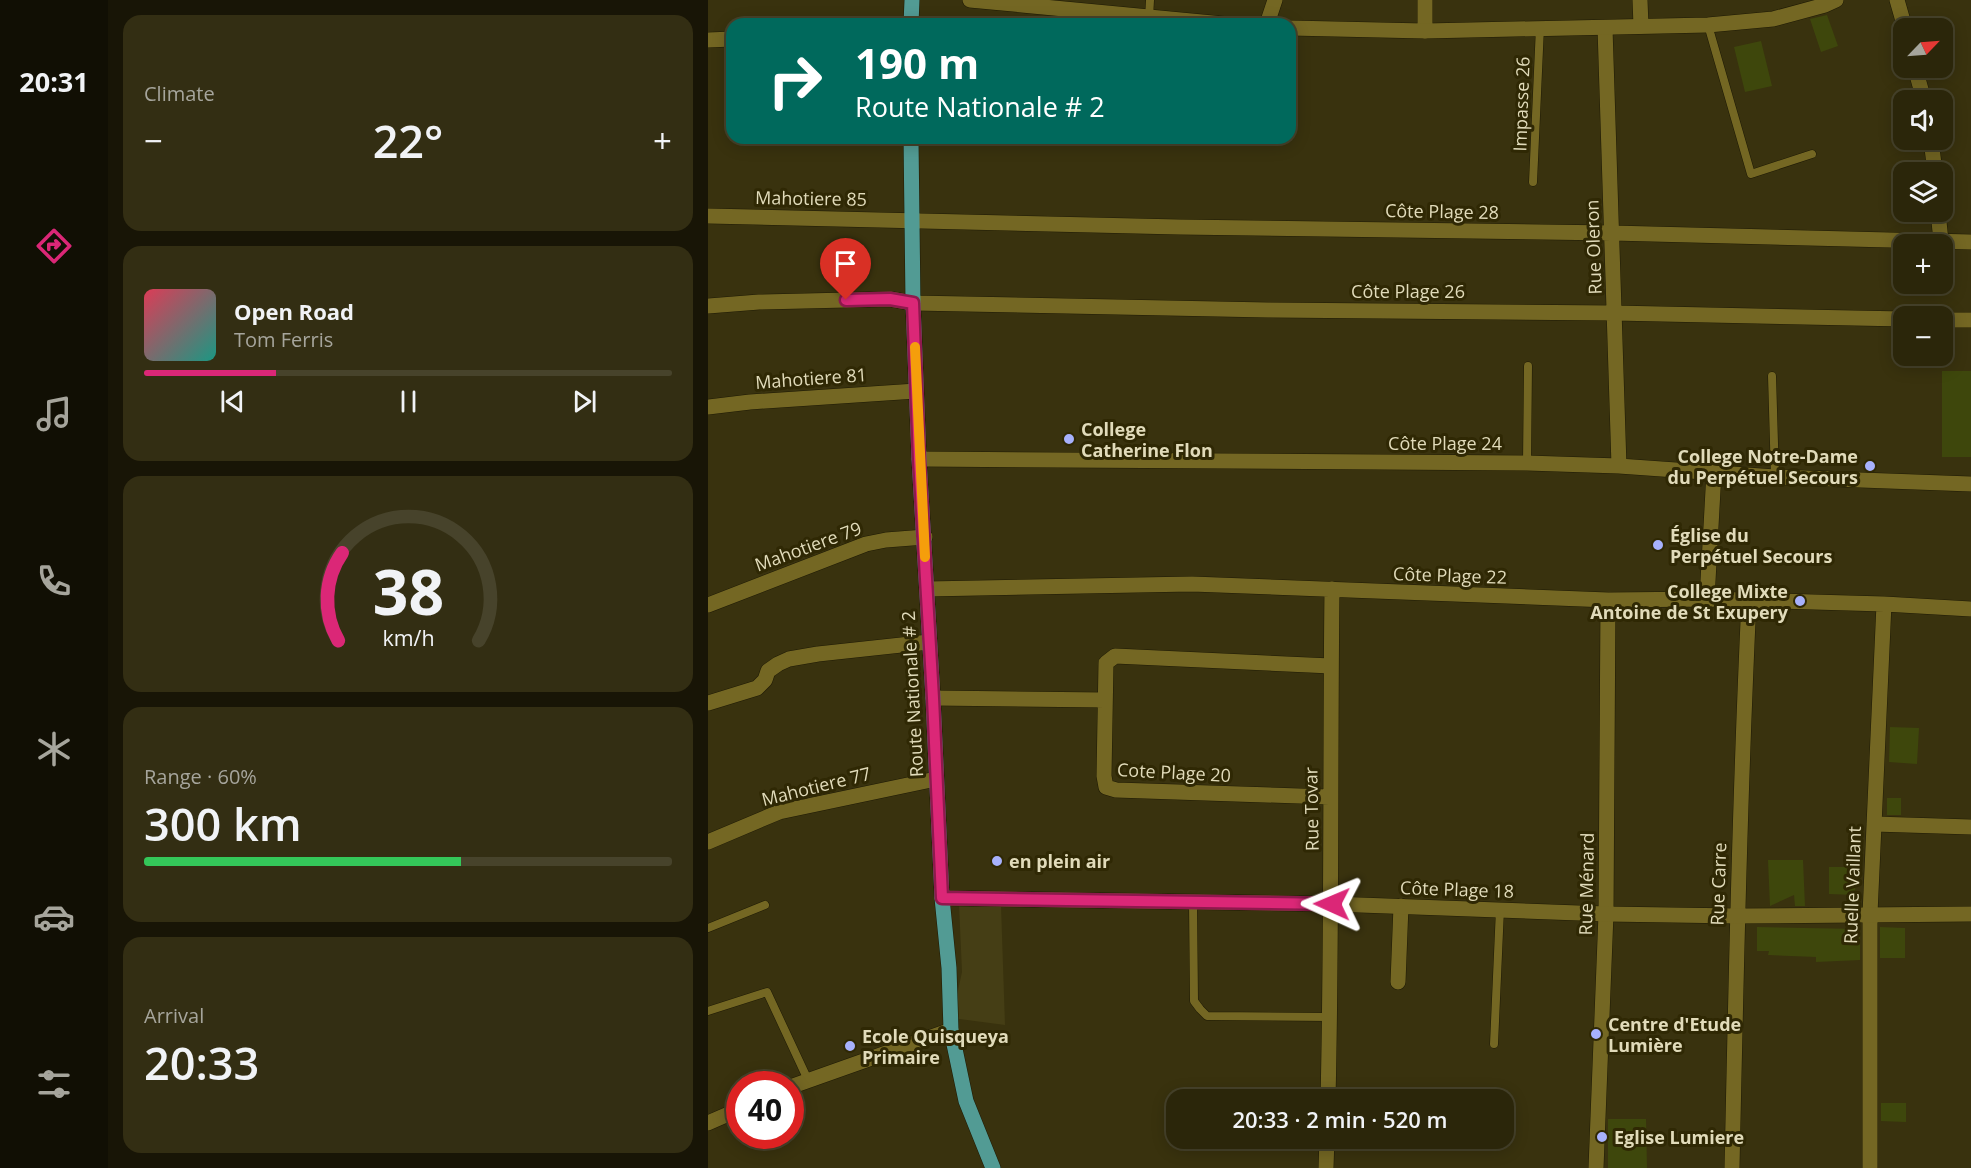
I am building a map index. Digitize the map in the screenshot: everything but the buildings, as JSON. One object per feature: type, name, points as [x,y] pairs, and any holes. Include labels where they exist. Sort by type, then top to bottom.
[{"type":"main road","points":[[911,18],[912,0]]},
{"type":"main road","name":"Route Nationale # 2","points":[[911,144],[913,303],[919,459],[951,1030],[966,1101],[993,1168]]},
{"type":"street","points":[[970,0],[1149,18]]},
{"type":"street","points":[[1269,18],[1275,0]]},
{"type":"street","points":[[1425,0],[1425,32]]},
{"type":"street","points":[[1640,0],[1641,26]]},
{"type":"street","points":[[1296,28],[1425,32],[1539,27],[1708,25],[1773,19],[1836,0]]},
{"type":"street","points":[[1897,0],[1902,18]]},
{"type":"street","name":"Rue Oleron","points":[[1605,28],[1619,466]]},
{"type":"street","points":[[708,40],[726,39]]},
{"type":"street","name":"Mahotiere 85","points":[[708,216],[912,220]]},
{"type":"street","name":"Côte Plage 28","points":[[912,220],[1191,227],[1612,232],[1893,240]]},
{"type":"street","name":"Côte Plage 28","points":[[1953,241],[1971,242]]},
{"type":"street","name":"Côte Plage 26","points":[[708,306],[759,302],[890,299],[913,303],[1893,319]]},
{"type":"street","points":[[1953,320],[1971,321]]},
{"type":"street","name":"Mahotiere 81","points":[[708,407],[916,391]]},
{"type":"street","name":"Côte Plage 24","points":[[919,459],[1527,463],[1619,466],[1775,477],[1971,484]]},
{"type":"street","points":[[1707,599],[1714,472]]},
{"type":"street","name":"Mahotiere 79","points":[[708,605],[866,544],[925,537]]},
{"type":"street","name":"Côte Plage 22","points":[[927,589],[1192,584],[1608,600],[1749,600],[1971,609]]},
{"type":"street","name":"Rue Tovar","points":[[1328,1089],[1332,904],[1329,797],[1332,590]]},
{"type":"street","name":"Rue Ménard","points":[[1596,1168],[1606,914],[1608,600]]},
{"type":"street","name":"Rue Carre","points":[[1732,1168],[1737,916],[1749,600]]},
{"type":"street","name":"Ruelle Vaillant","points":[[1870,1168],[1870,914],[1884,604]]},
{"type":"street","points":[[708,703],[757,688],[765,680],[768,671],[778,663],[789,659],[928,642]]},
{"type":"street","name":"Cote Plage 20","points":[[1329,797],[1110,789],[1106,787],[1104,776],[1105,700],[1106,663],[1115,656],[1331,666]]},
{"type":"street","points":[[933,698],[1105,700]]},
{"type":"street","name":"Mahotiere 77","points":[[708,842],[779,812],[936,779]]},
{"type":"street","points":[[1874,824],[1971,827]]},
{"type":"street","name":"Côte Plage 18","points":[[942,898],[1332,904],[1606,914],[1737,916],[1971,914]]},
{"type":"street","points":[[1398,982],[1401,906]]},
{"type":"street","points":[[804,1082],[951,1030]]},
{"type":"street","points":[[708,1123],[726,1115]]},
{"type":"street","points":[[1326,1168],[1327,1149]]},
{"type":"lane","points":[[1149,18],[1150,0]]},
{"type":"lane","points":[[1708,25],[1751,174],[1812,154]]},
{"type":"lane","name":"Impasse 26","points":[[1533,182],[1539,27]]},
{"type":"lane","points":[[1527,463],[1528,366]]},
{"type":"lane","points":[[1772,376],[1775,477]]},
{"type":"lane","points":[[1193,902],[1194,1001],[1207,1016],[1330,1017]]},
{"type":"lane","points":[[708,928],[765,905]]},
{"type":"lane","points":[[1494,1044],[1500,909]]},
{"type":"lane","points":[[708,1011],[767,992],[808,1080]]},
{"type":"shaded area","points":[[959,904],[1001,905],[1005,1025],[952,1018],[962,972]]},
{"type":"slow traffic","points":[[915,347],[925,557]]},
{"type":"place","name":"College Catherine Flon","points":[[1069,439]]},
{"type":"place","name":"College Notre-Dame du Perpétuel Secours","points":[[1870,466]]},
{"type":"place","name":"Église du Perpétuel Secours","points":[[1658,545]]},
{"type":"place","name":"College Mixte Antoine de St Exupery","points":[[1800,601]]},
{"type":"place","name":"en plein air","points":[[997,861]]},
{"type":"place","name":"Centre d'Etude Lumière","points":[[1596,1034]]},
{"type":"place","name":"Ecole Quisqueya Primaire","points":[[850,1046]]},
{"type":"place","name":"Eglise Lumiere","points":[[1602,1137]]},
{"type":"route","points":[[846,300],[890,299],[913,303],[942,898],[1332,904]]}]
